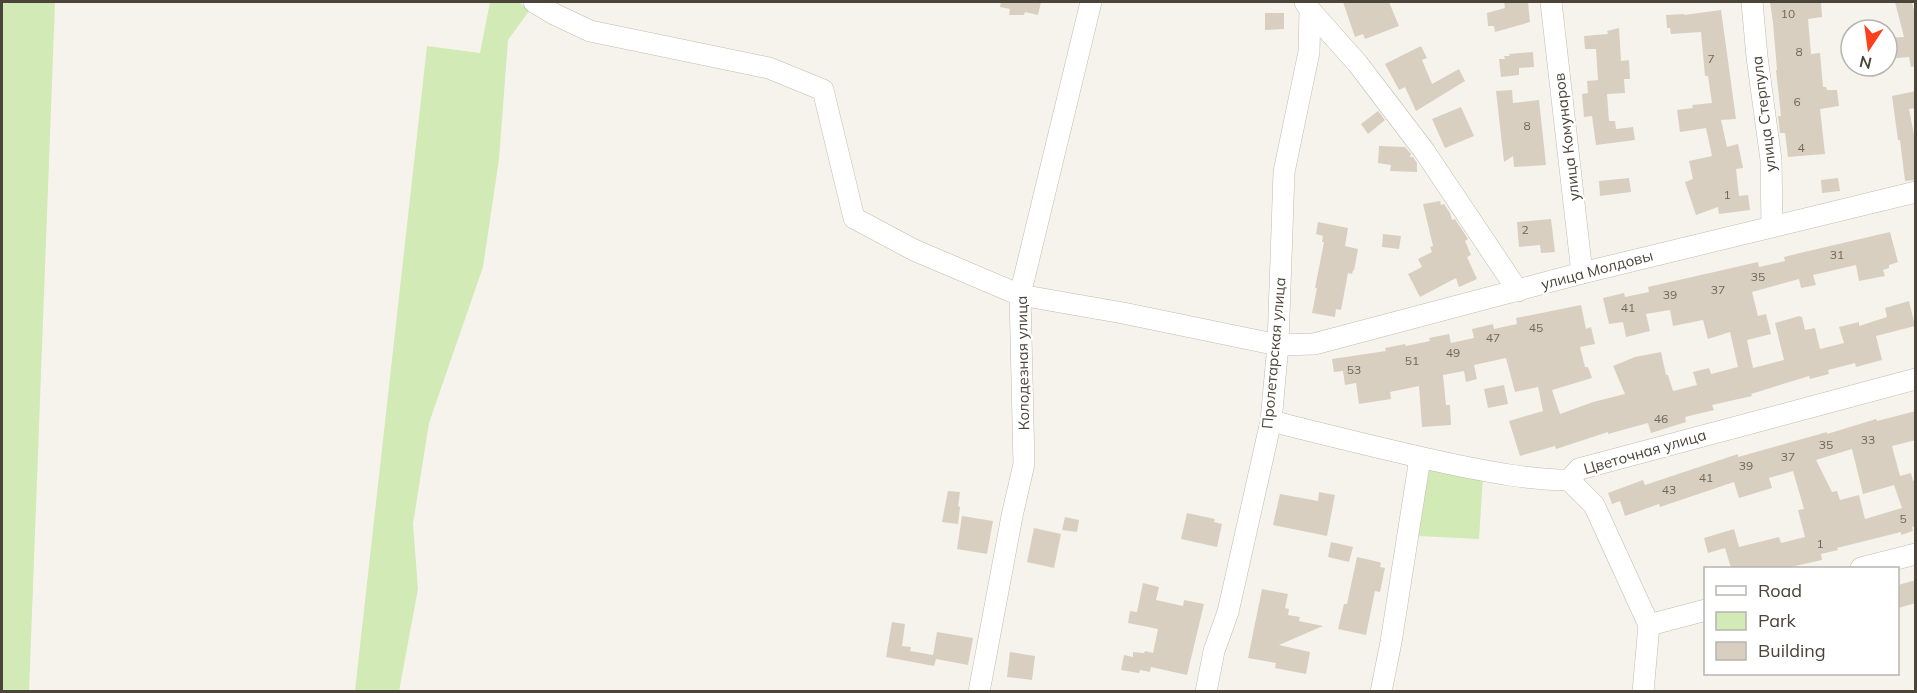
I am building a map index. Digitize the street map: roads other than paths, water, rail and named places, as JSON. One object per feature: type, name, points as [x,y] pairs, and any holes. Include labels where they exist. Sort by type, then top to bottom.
[{"type":"street","name":"улица Молдовы","points":[[534,2],[590,31],[768,68],[824,90],[854,218],[914,250],[1020,295],[1123,313],[1278,345],[1314,344],[1582,273],[1916,192]]},
{"type":"street","name":"Колодезная улица","points":[[979,692],[1024,464],[1020,295],[1091,2]]},
{"type":"street","name":"улица Комунаров","points":[[1551,2],[1582,273]]},
{"type":"street","name":"улица Стерпула","points":[[1752,2],[1771,160],[1772,226]]},
{"type":"street","name":"Пролетарская улица","points":[[1308,6],[1358,64],[1425,152],[1518,291]]},
{"type":"street","name":"Пролетарская улица","points":[[1206,692],[1214,651],[1228,612],[1271,421],[1278,345],[1284,172],[1309,52],[1308,6]]},
{"type":"street","name":"Цветочная улица","points":[[1271,421],[1420,458],[1510,476],[1569,480],[1579,469],[1916,379]]},
{"type":"street","points":[[1381,692],[1420,458]]},
{"type":"street","points":[[1569,480],[1594,506],[1649,625],[1643,692]]},
{"type":"street","points":[[1865,567],[1916,554]]},
{"type":"street","points":[[1649,625],[1704,611]]}]
